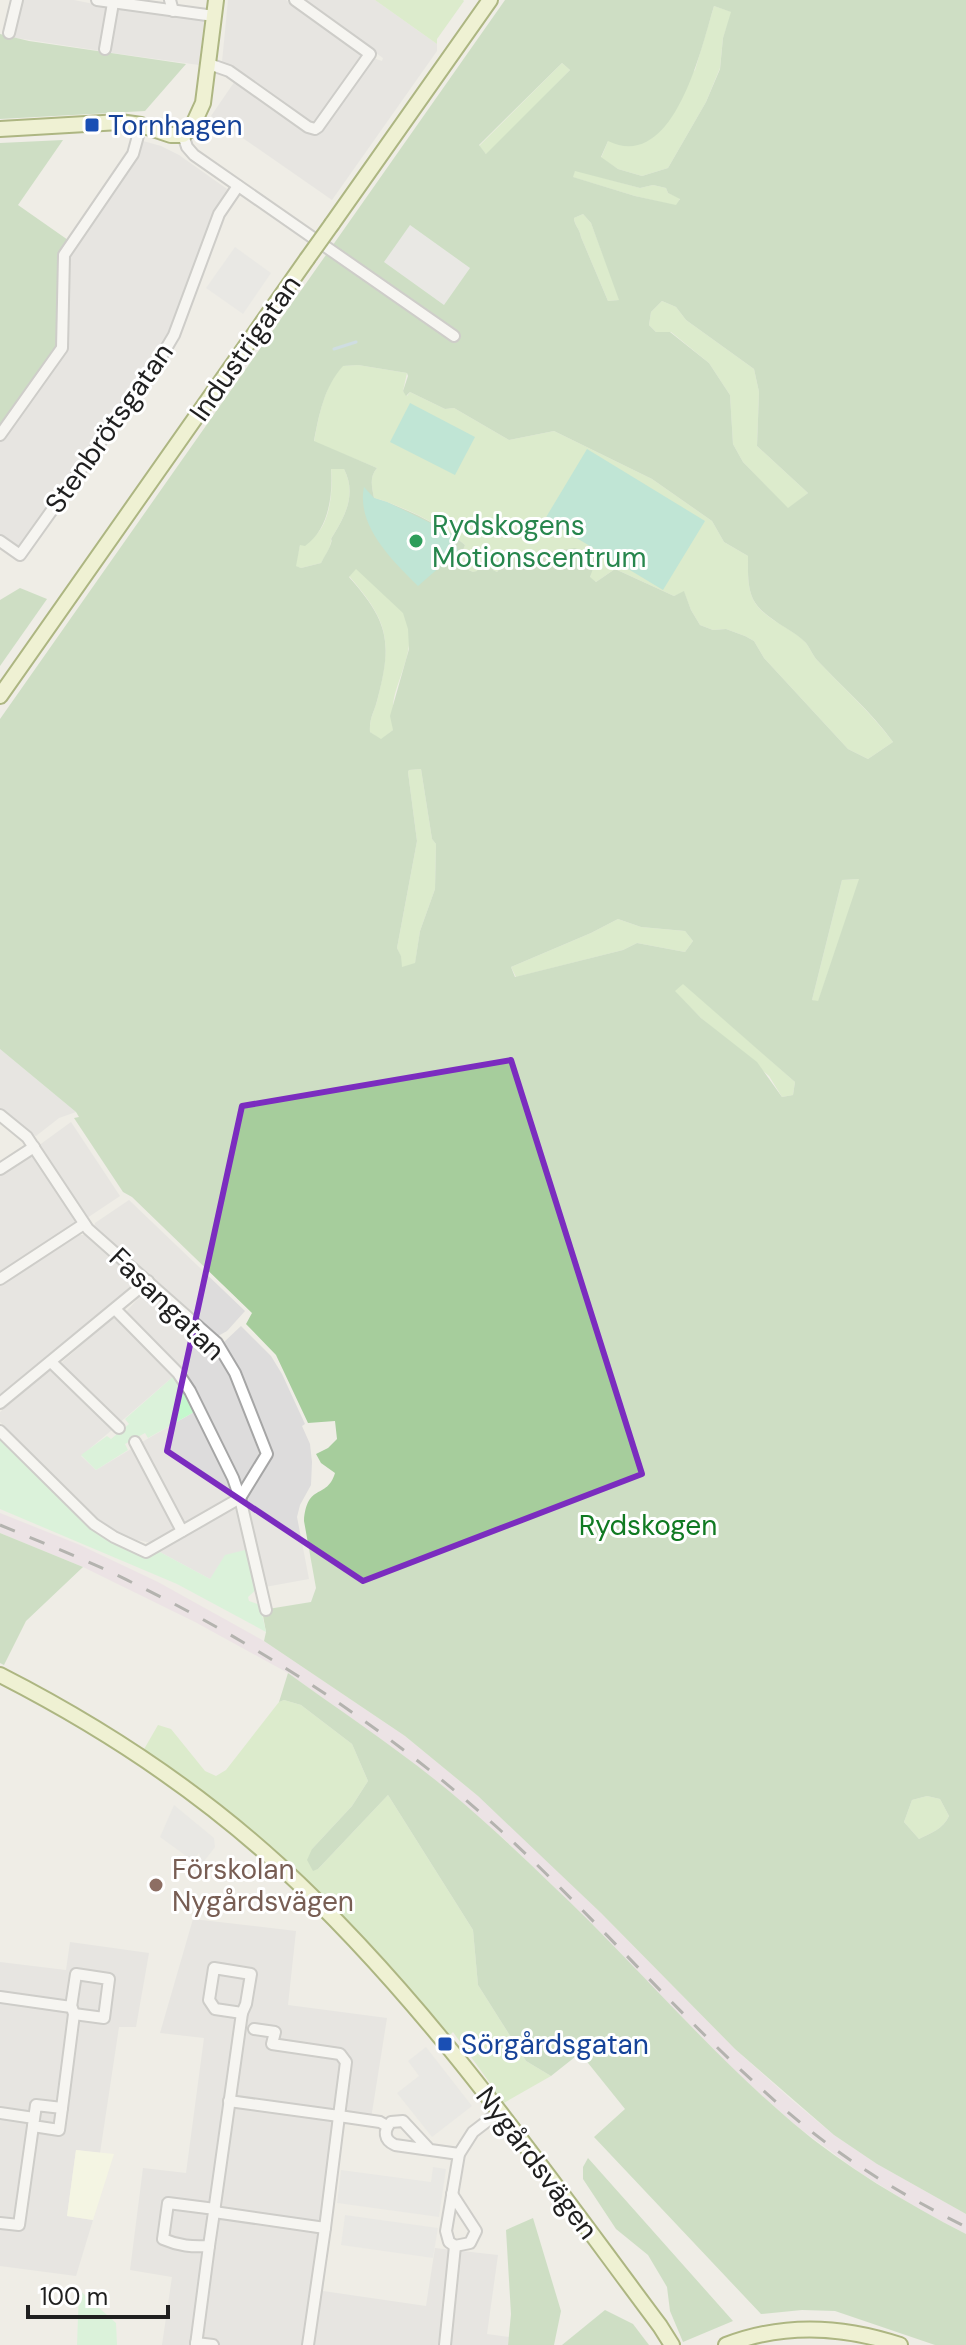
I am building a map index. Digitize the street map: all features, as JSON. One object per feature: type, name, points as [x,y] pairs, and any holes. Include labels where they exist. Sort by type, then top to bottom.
[{"type":"street","points":[[9,33],[17,0]]},
{"type":"street","points":[[97,0],[172,6],[214,16]]},
{"type":"street","points":[[0,129],[107,122],[141,125],[171,135],[183,135],[192,127],[205,96],[216,0]]},
{"type":"street","points":[[209,64],[229,71],[308,127],[318,127],[370,54],[295,0]]},
{"type":"street","name":"Industrigatan","points":[[0,696],[490,0]]},
{"type":"street","points":[[105,49],[113,3]]},
{"type":"street","points":[[0,435],[62,348],[64,255],[133,154],[141,125]]},
{"type":"street","points":[[183,135],[190,151],[454,336]]},
{"type":"street","name":"Stenbrötsgatan","points":[[0,541],[20,555],[161,357],[174,335],[219,214],[238,186]]},
{"type":"street","name":"Fasangatan","points":[[0,1115],[27,1137],[84,1224],[217,1343],[235,1373],[267,1454],[240,1498]]},
{"type":"street","points":[[0,1169],[34,1147]]},
{"type":"street","points":[[0,1279],[84,1224]]},
{"type":"street","points":[[0,1403],[148,1281]]},
{"type":"street","points":[[115,1309],[178,1373],[196,1403],[240,1498],[266,1610]]},
{"type":"street","points":[[51,1362],[119,1428]]},
{"type":"street","points":[[0,1431],[94,1524],[146,1552],[240,1498]]},
{"type":"street","points":[[135,1442],[182,1531]]},
{"type":"street","name":"Nygårdsvägen","points":[[0,1675],[67,1710],[139,1756],[223,1818],[278,1864],[383,1970],[499,2112],[672,2345]]},
{"type":"street","points":[[213,2345],[196,2344],[242,2013],[251,1974],[214,1968],[209,2000],[215,2009],[242,2013]]},
{"type":"street","points":[[0,1997],[73,2010],[104,2018],[109,1979],[76,1974],[73,2010],[59,2130],[0,2113]]},
{"type":"street","points":[[254,2029],[275,2032],[272,2044],[340,2054],[346,2062],[308,2345]]},
{"type":"street","points":[[229,2101],[380,2122],[387,2126]]},
{"type":"street","points":[[0,2223],[19,2225],[36,2105],[62,2108]]},
{"type":"street","points":[[452,2194],[476,2231],[470,2243],[455,2246],[449,2242],[446,2231],[452,2194],[459,2154],[473,2132],[499,2112]]},
{"type":"street","points":[[429,2149],[403,2121],[391,2122],[387,2126],[385,2132],[389,2142],[395,2145],[459,2154]]},
{"type":"street","points":[[209,2246],[190,2247],[163,2239],[168,2203],[325,2228]]},
{"type":"street","points":[[445,2345],[455,2246]]},
{"type":"street","name":"Nygårdsvägen","points":[[660,2326],[680,2345]]},
{"type":"street","points":[[726,2345],[798,2329],[837,2329],[871,2335],[900,2345]]},
{"type":"street","points":[[742,2345],[778,2332]]},
{"type":"highlighted area","points":[[511,1060],[642,1474],[363,1581],[167,1451],[242,1106]]},
{"type":"shaded area","points":[[18,0],[74,0],[104,6],[108,11],[101,51],[10,37]]},
{"type":"shaded area","points":[[228,0],[286,0],[361,54],[361,61],[315,124],[307,122],[222,62]]},
{"type":"shaded area","points":[[301,0],[375,0],[437,44],[437,51],[332,200],[211,116],[235,81],[308,132],[316,133],[373,58],[382,61],[383,58]]},
{"type":"shaded area","points":[[119,8],[202,20],[199,65],[106,52],[115,10]]},
{"type":"shaded area","points":[[143,141],[179,155],[227,189],[213,213],[168,334],[19,552],[0,538],[0,440],[66,349],[69,256],[136,160]]},
{"type":"shaded area","points":[[410,225],[470,268],[444,305],[384,262]]},
{"type":"shaded area","points":[[235,247],[271,273],[243,314],[206,288]]},
{"type":"shaded area","points":[[0,1049],[76,1112],[59,1118],[36,1136],[0,1110]]},
{"type":"shaded area","points":[[71,1122],[120,1196],[87,1218],[38,1146]]},
{"type":"shaded area","points":[[29,1155],[34,1156],[77,1223],[0,1276],[0,1174]]},
{"type":"shaded area","points":[[129,1200],[245,1311],[227,1331],[218,1336],[94,1227],[95,1223]]},
{"type":"shaded area","points":[[75,1235],[86,1235],[136,1277],[135,1287],[0,1398],[0,1285]]},
{"type":"shaded area","points":[[143,1293],[155,1294],[199,1333],[230,1373],[259,1453],[243,1481],[238,1481],[188,1379],[125,1313]]},
{"type":"shaded area","points":[[112,1318],[118,1319],[175,1375],[118,1424],[60,1364]]},
{"type":"shaded area","points":[[241,1326],[271,1356],[282,1374],[305,1424],[302,1426],[310,1444],[312,1462],[311,1485],[297,1517],[309,1579],[265,1587],[246,1507],[248,1496],[272,1454],[244,1381],[223,1343]]},
{"type":"shaded area","points":[[50,1370],[54,1370],[113,1429],[81,1456],[96,1470],[136,1446],[175,1525],[173,1530],[151,1543],[112,1529],[93,1515],[0,1422],[0,1412]]},
{"type":"shaded area","points":[[196,1411],[234,1490],[230,1499],[187,1523],[180,1521],[142,1442]]},
{"type":"shaded area","points":[[232,1508],[241,1512],[249,1549],[210,1579],[158,1551]]},
{"type":"shaded area","points":[[0,1513],[80,1545],[158,1582],[264,1641],[405,1736],[478,1796],[532,1846],[735,2049],[793,2101],[834,2135],[877,2164],[966,2214],[966,2234],[859,2172],[795,2125],[740,2076],[503,1838],[448,1791],[374,1735],[288,1673],[195,1622],[83,1567],[0,1533]]},
{"type":"shaded area","points":[[174,1805],[214,1838],[215,1847],[202,1864],[199,1853],[193,1861],[160,1837]]},
{"type":"shaded area","points":[[193,1919],[296,1931],[288,2005],[387,2018],[370,2125],[343,2122],[323,2291],[426,2306],[435,2248],[498,2255],[487,2334],[509,2337],[508,2345],[162,2345],[172,2277],[130,2270],[143,2168],[186,2173],[204,2038],[160,2033]]},
{"type":"shaded area","points":[[70,1942],[149,1953],[136,2027],[119,2027],[100,2153],[76,2150],[67,2216],[93,2220],[76,2276],[0,2266],[0,1962],[66,1970]]},
{"type":"shaded area","points":[[426,2047],[472,2106],[432,2137],[397,2093],[419,2076],[408,2061]]},
{"type":"shaded area","points":[[76,2150],[114,2154],[93,2220],[67,2216]]},
{"type":"shaded area","points":[[433,2167],[446,2169],[439,2217],[337,2203],[341,2170],[431,2182]]},
{"type":"shaded area","points":[[345,2215],[438,2228],[433,2258],[341,2245]]},
{"type":"green space","points":[[375,0],[464,1],[437,39],[437,44]]},
{"type":"green space","name":"Rydskogen","points":[[505,0],[966,0],[966,2214],[877,2164],[834,2135],[735,2049],[601,1913],[478,1796],[405,1736],[264,1641],[266,1632],[262,1610],[311,1602],[316,1588],[304,1521],[309,1501],[327,1486],[335,1473],[321,1463],[316,1454],[337,1439],[335,1421],[308,1423],[276,1355],[246,1324],[252,1313],[132,1197],[123,1192],[74,1118],[79,1117],[76,1112],[0,1049],[0,719]],"holes":[[[714,6],[731,12],[723,38],[720,69],[706,102],[668,168],[642,176],[618,169],[601,157],[608,141],[631,146],[651,139],[667,124],[692,76]],[[562,63],[570,70],[486,154],[479,145]],[[575,171],[640,188],[653,185],[666,188],[668,193],[680,199],[676,205],[635,196],[573,177]],[[583,214],[591,223],[619,300],[608,301],[574,218]],[[662,301],[676,307],[686,320],[754,369],[759,392],[757,446],[808,493],[788,508],[743,462],[733,444],[730,395],[709,363],[670,332],[656,332],[649,325],[651,312]],[[358,365],[407,373],[403,391],[406,396],[410,392],[445,409],[454,408],[509,440],[554,431],[652,479],[712,521],[724,542],[748,556],[750,589],[758,606],[806,643],[816,659],[866,709],[893,742],[868,759],[848,749],[764,658],[754,641],[726,629],[713,630],[700,625],[684,591],[674,596],[615,569],[596,582],[590,577],[597,557],[575,548],[508,558],[497,572],[492,565],[482,561],[477,571],[473,572],[455,564],[465,545],[422,517],[374,498],[372,479],[377,468],[314,441],[323,402],[343,366]],[[331,469],[344,469],[350,494],[328,550],[321,563],[301,568],[296,566],[300,545],[305,546],[313,539],[328,511]],[[356,569],[403,613],[408,629],[409,649],[390,716],[393,730],[381,739],[370,732],[385,660],[383,632],[372,606],[349,577]],[[421,769],[432,839],[436,844],[435,889],[420,931],[415,963],[402,967],[397,948],[417,841],[408,772]],[[859,879],[818,1001],[812,1000],[842,880]],[[618,919],[641,927],[685,931],[693,941],[685,952],[637,943],[623,950],[515,977],[511,967]],[[683,984],[795,1082],[793,1095],[782,1097],[757,1062],[701,1018],[675,991]],[[927,1796],[940,1799],[949,1816],[940,1827],[919,1839],[904,1822],[912,1800]]]},
{"type":"green space","points":[[714,6],[732,12],[723,38],[720,68],[706,102],[668,168],[642,176],[618,169],[601,158],[608,141],[695,70]]},
{"type":"green space","points":[[0,34],[186,64],[145,111],[0,119]]},
{"type":"green space","points":[[562,63],[570,70],[487,155],[479,146]]},
{"type":"green space","points":[[63,140],[18,205],[68,240],[60,253],[59,345],[0,428],[0,143]]},
{"type":"green space","points":[[575,170],[640,188],[653,185],[666,188],[668,193],[680,198],[677,206],[635,196],[572,177]]},
{"type":"green space","points":[[583,214],[591,223],[620,300],[608,301],[574,220]]},
{"type":"green space","points":[[662,301],[676,307],[686,320],[754,369],[759,392],[757,446],[808,493],[788,509],[743,462],[733,444],[730,395],[709,363],[671,332],[656,332],[649,325],[651,312]]},
{"type":"green space","points":[[358,365],[407,373],[403,391],[407,396],[410,392],[445,409],[454,408],[509,440],[554,431],[652,479],[712,521],[724,542],[748,556],[750,589],[758,606],[806,643],[816,659],[893,742],[868,759],[848,749],[764,658],[754,641],[726,629],[713,630],[700,625],[684,592],[674,596],[615,569],[596,582],[590,578],[591,571],[525,556],[508,558],[497,572],[473,572],[455,564],[465,545],[422,517],[374,498],[372,479],[377,468],[314,442],[320,412],[331,383],[342,366]]},
{"type":"green space","points":[[410,403],[475,437],[455,475],[390,442]]},
{"type":"green space","points":[[587,449],[705,521],[663,590],[545,519]]},
{"type":"green space","points":[[331,468],[344,469],[348,478],[350,494],[346,510],[321,563],[301,568],[295,566],[300,545],[317,534],[325,520],[331,493]]},
{"type":"green space","name":"Rydskogens Motionscentrum","points":[[364,487],[374,498],[451,533],[458,551],[418,586],[388,554],[371,529],[363,501]]},
{"type":"green space","points":[[356,568],[403,612],[410,633],[394,698],[393,730],[381,740],[370,732],[370,727],[383,677],[383,631],[372,605],[349,576]]},
{"type":"green space","points":[[20,588],[47,599],[0,666],[0,600]]},
{"type":"green space","points":[[421,769],[432,839],[436,844],[435,889],[420,931],[415,964],[401,968],[397,948],[417,841],[408,772]]},
{"type":"green space","points":[[860,879],[818,1002],[812,1000],[842,880]]},
{"type":"green space","points":[[618,919],[641,927],[685,931],[693,941],[685,952],[637,943],[623,950],[516,977],[511,967]]},
{"type":"green space","points":[[683,983],[795,1082],[793,1095],[782,1097],[769,1076],[674,991]]},
{"type":"green space","points":[[175,1375],[196,1411],[148,1438],[145,1433],[125,1444],[128,1450],[96,1470],[81,1455],[107,1436],[111,1439],[129,1424],[125,1419]]},
{"type":"green space","points":[[0,1438],[97,1533],[145,1558],[158,1551],[210,1579],[225,1555],[249,1549],[258,1588],[248,1597],[249,1601],[260,1605],[266,1632],[177,1584],[0,1509]]},
{"type":"green space","points":[[0,1533],[83,1567],[26,1621],[4,1665],[0,1663]]},
{"type":"green space","points":[[288,1673],[410,1760],[489,1825],[582,1914],[731,2066],[793,2123],[876,2183],[966,2234],[966,2345],[935,2345],[835,2311],[761,2314],[594,2137],[625,2109],[580,2053],[551,2076],[526,2061],[478,1985],[473,1930],[388,1795],[313,1871],[307,1860],[312,1849],[352,1806],[368,1781],[352,1744],[301,1705],[284,1700],[279,1702]]},
{"type":"green space","points":[[284,1700],[301,1705],[352,1744],[368,1781],[352,1806],[312,1849],[313,1870],[318,1869],[388,1795],[473,1930],[478,1985],[526,2061],[551,2076],[502,2104],[453,2032],[450,2035],[332,1906],[266,1846],[143,1751],[158,1725],[171,1729],[205,1771],[216,1776],[226,1770],[279,1702]]},
{"type":"green space","points":[[927,1796],[940,1799],[949,1816],[940,1827],[919,1839],[904,1822],[912,1800]]},
{"type":"green space","points":[[588,2158],[733,2321],[683,2342],[670,2311],[667,2287],[648,2255],[616,2229],[583,2179],[583,2167]]},
{"type":"green space","points":[[533,2218],[561,2311],[554,2345],[508,2345],[511,2314],[506,2230]]},
{"type":"green space","points":[[79,2290],[116,2323],[117,2345],[77,2345]]},
{"type":"green space","points":[[605,2310],[633,2324],[649,2345],[562,2345]]},
{"type":"waterway","points":[[334,349],[356,342]]},
{"type":"railway","points":[[0,1525],[100,1567],[182,1608],[278,1663],[370,1725],[499,1829],[723,2053],[802,2124],[881,2180],[966,2227]]},
{"type":"place","name":"Tornhagen","points":[[92,125]]},
{"type":"place","name":"Rydskogens Motionscentrum","points":[[416,541]]},
{"type":"place","name":"Förskolan Nygårdsvägen","points":[[156,1885]]},
{"type":"place","name":"Sörgårdsgatan","points":[[445,2044]]}]
